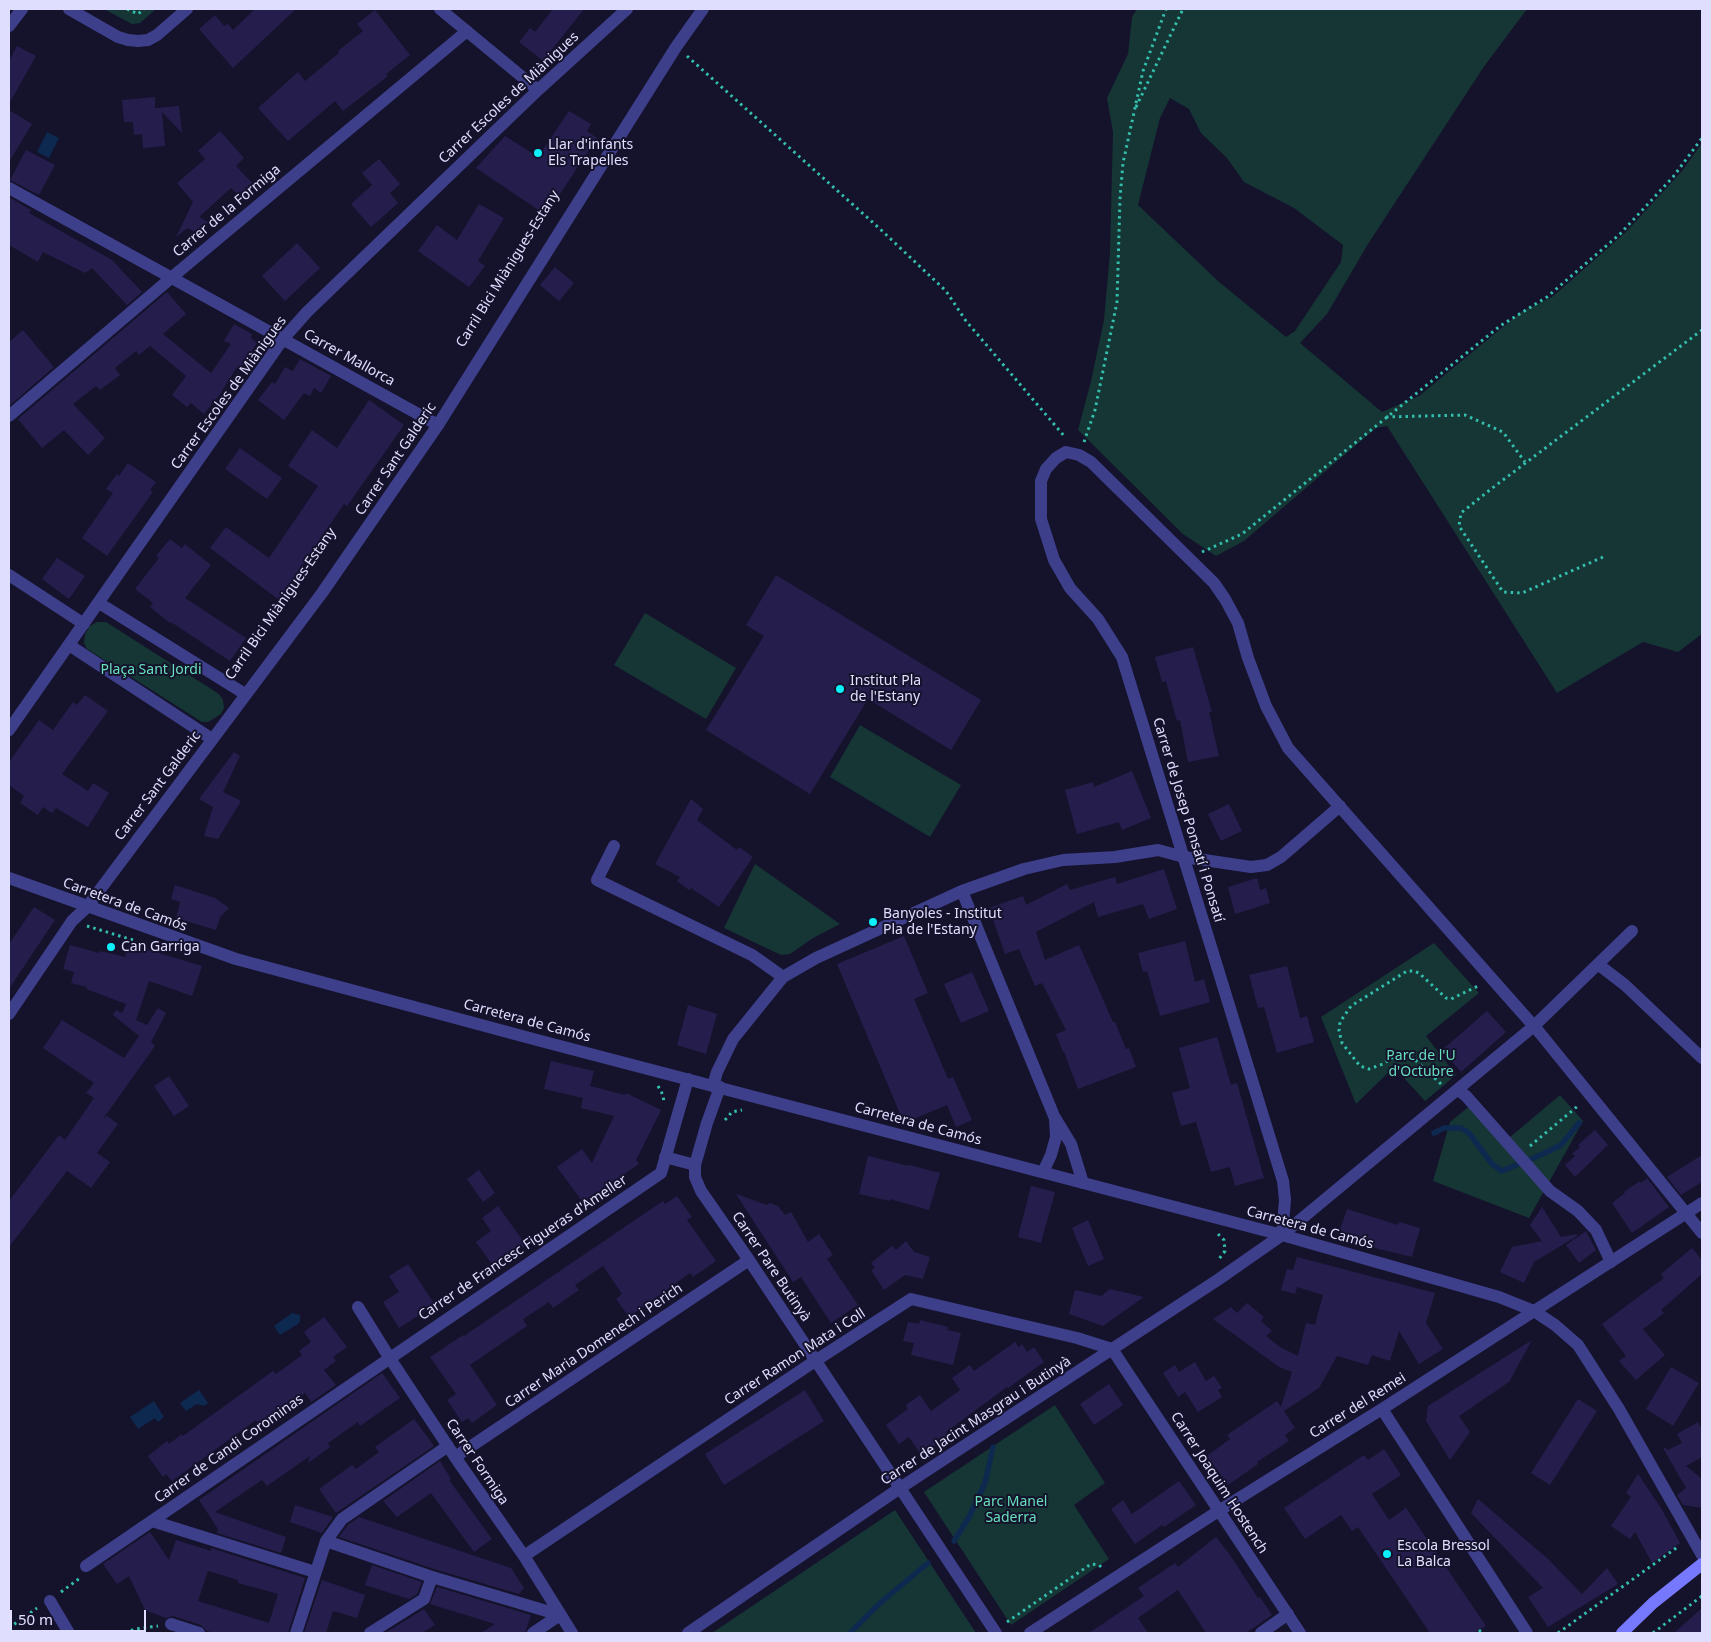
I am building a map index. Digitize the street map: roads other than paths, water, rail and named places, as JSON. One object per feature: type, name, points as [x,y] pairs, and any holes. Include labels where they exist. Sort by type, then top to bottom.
[{"type":"main road","points":[[1622,1633],[1653,1603],[1702,1564]]},
{"type":"street","points":[[9,26],[22,9]]},
{"type":"street","points":[[69,9],[118,37],[138,41],[148,40],[187,9]]},
{"type":"street","points":[[440,9],[538,90]]},
{"type":"street","name":"Carrer Escoles de Miànigues","points":[[9,730],[283,338],[307,312],[538,90],[627,9]]},
{"type":"street","name":"Carrer Sant Galderic","points":[[9,1014],[72,921],[87,907],[322,593],[438,425],[702,9]]},
{"type":"street","name":"Carrer de la Formiga","points":[[9,416],[467,31]]},
{"type":"street","name":"Carrer Mallorca","points":[[9,188],[438,425]]},
{"type":"street","name":"Carrer de Josep Ponsatí i Ponsatí","points":[[1282,1235],[1285,1200],[1283,1181],[1122,657],[1098,619],[1070,588],[1054,560],[1041,519],[1042,481],[1046,469],[1056,458],[1066,452],[1079,455],[1091,462],[1214,582],[1238,623],[1248,658],[1266,706],[1288,748],[1340,806]]},
{"type":"street","points":[[9,574],[84,624]]},
{"type":"street","points":[[99,603],[245,694]]},
{"type":"street","points":[[69,645],[212,740]]},
{"type":"street","points":[[665,1157],[695,1165],[716,1087],[717,1072],[733,1039],[783,976],[816,958],[962,891],[1024,869],[1063,860],[1115,857],[1158,850],[1251,867],[1267,865],[1281,856],[1340,806],[1534,1026],[1702,1233]]},
{"type":"street","points":[[614,846],[597,880],[752,954],[783,976]]},
{"type":"street","name":"Carretera de Camós","points":[[9,878],[236,959],[688,1080],[1282,1235],[1499,1296],[1534,1311],[1578,1345],[1619,1409],[1702,1556]]},
{"type":"street","points":[[962,891],[1054,1116],[1071,1144],[1084,1183]]},
{"type":"street","name":"Carrer de Jacint Masgrau i Butinyà","points":[[688,1633],[900,1488],[1219,1279],[1282,1235],[1534,1026],[1632,931]]},
{"type":"street","points":[[1599,965],[1625,984],[1702,1058]]},
{"type":"street","name":"Carrer de Francesc Figueras d'Ameller","points":[[390,1357],[661,1173],[688,1080]]},
{"type":"street","points":[[1458,1090],[1466,1096],[1550,1191],[1578,1211],[1596,1230],[1611,1262]]},
{"type":"street","points":[[1043,1172],[1051,1155],[1056,1137],[1054,1116]]},
{"type":"street","name":"Carrer Pare Butinyà","points":[[695,1165],[695,1178],[700,1191],[749,1260],[995,1632]]},
{"type":"street","name":"Carrer del Remei","points":[[1030,1633],[1702,1204]]},
{"type":"street","name":"Carrer Maria Domenech i Perich","points":[[296,1633],[326,1542],[342,1519],[749,1260]]},
{"type":"street","name":"Carrer Ramon Mata i Coll","points":[[524,1556],[911,1299],[1077,1338],[1112,1349]]},
{"type":"street","name":"Carrer Formiga","points":[[358,1307],[451,1451],[524,1556],[572,1633]]},
{"type":"street","name":"Carrer Joaquim Hostench","points":[[1112,1349],[1300,1633]]},
{"type":"street","name":"Carrer de Candi Corominas","points":[[86,1566],[390,1357]]},
{"type":"street","points":[[1382,1409],[1527,1633]]},
{"type":"street","points":[[152,1520],[315,1572]]},
{"type":"street","points":[[326,1542],[432,1577],[560,1615]]},
{"type":"street","points":[[370,1633],[424,1600],[432,1577]]},
{"type":"street","points":[[50,1601],[69,1633]]},
{"type":"street","points":[[1261,1633],[1288,1614]]},
{"type":"street","points":[[533,1633],[560,1615]]},
{"type":"street","points":[[171,1624],[199,1633]]},
{"type":"water","points":[[47,132],[59,138],[49,158],[37,152]]},
{"type":"water","points":[[292,1313],[300,1315],[300,1321],[280,1335],[274,1326]]},
{"type":"water","points":[[199,1390],[208,1403],[204,1406],[197,1404],[186,1411],[180,1403]]},
{"type":"water","points":[[154,1401],[164,1417],[158,1422],[155,1418],[138,1429],[130,1417]]},
{"type":"waterway","points":[[1434,1133],[1444,1128],[1461,1128],[1469,1133],[1492,1164],[1502,1171],[1561,1145],[1579,1123]]},
{"type":"waterway","points":[[954,1541],[969,1517],[985,1483],[993,1447]]},
{"type":"waterway","points":[[850,1633],[880,1603],[928,1563]]},
{"type":"place","name":"Llar d'infants Els Trapelles","points":[[538,153]]},
{"type":"place","name":"Institut Pla de l'Estany","points":[[840,689]]},
{"type":"place","name":"Banyoles - Institut Pla de l'Estany","points":[[873,922]]},
{"type":"place","name":"Can Garriga","points":[[111,947]]},
{"type":"place","name":"Escola Bressol La Balca","points":[[1387,1554]]},
{"type":"park label","name":"Plaça Sant Jordi","points":[[151,670]]},
{"type":"park label","name":"Parc de l'U d'Octubre","points":[[1421,1064]]},
{"type":"park label","name":"Parc Manel Saderra","points":[[1011,1510]]}]
